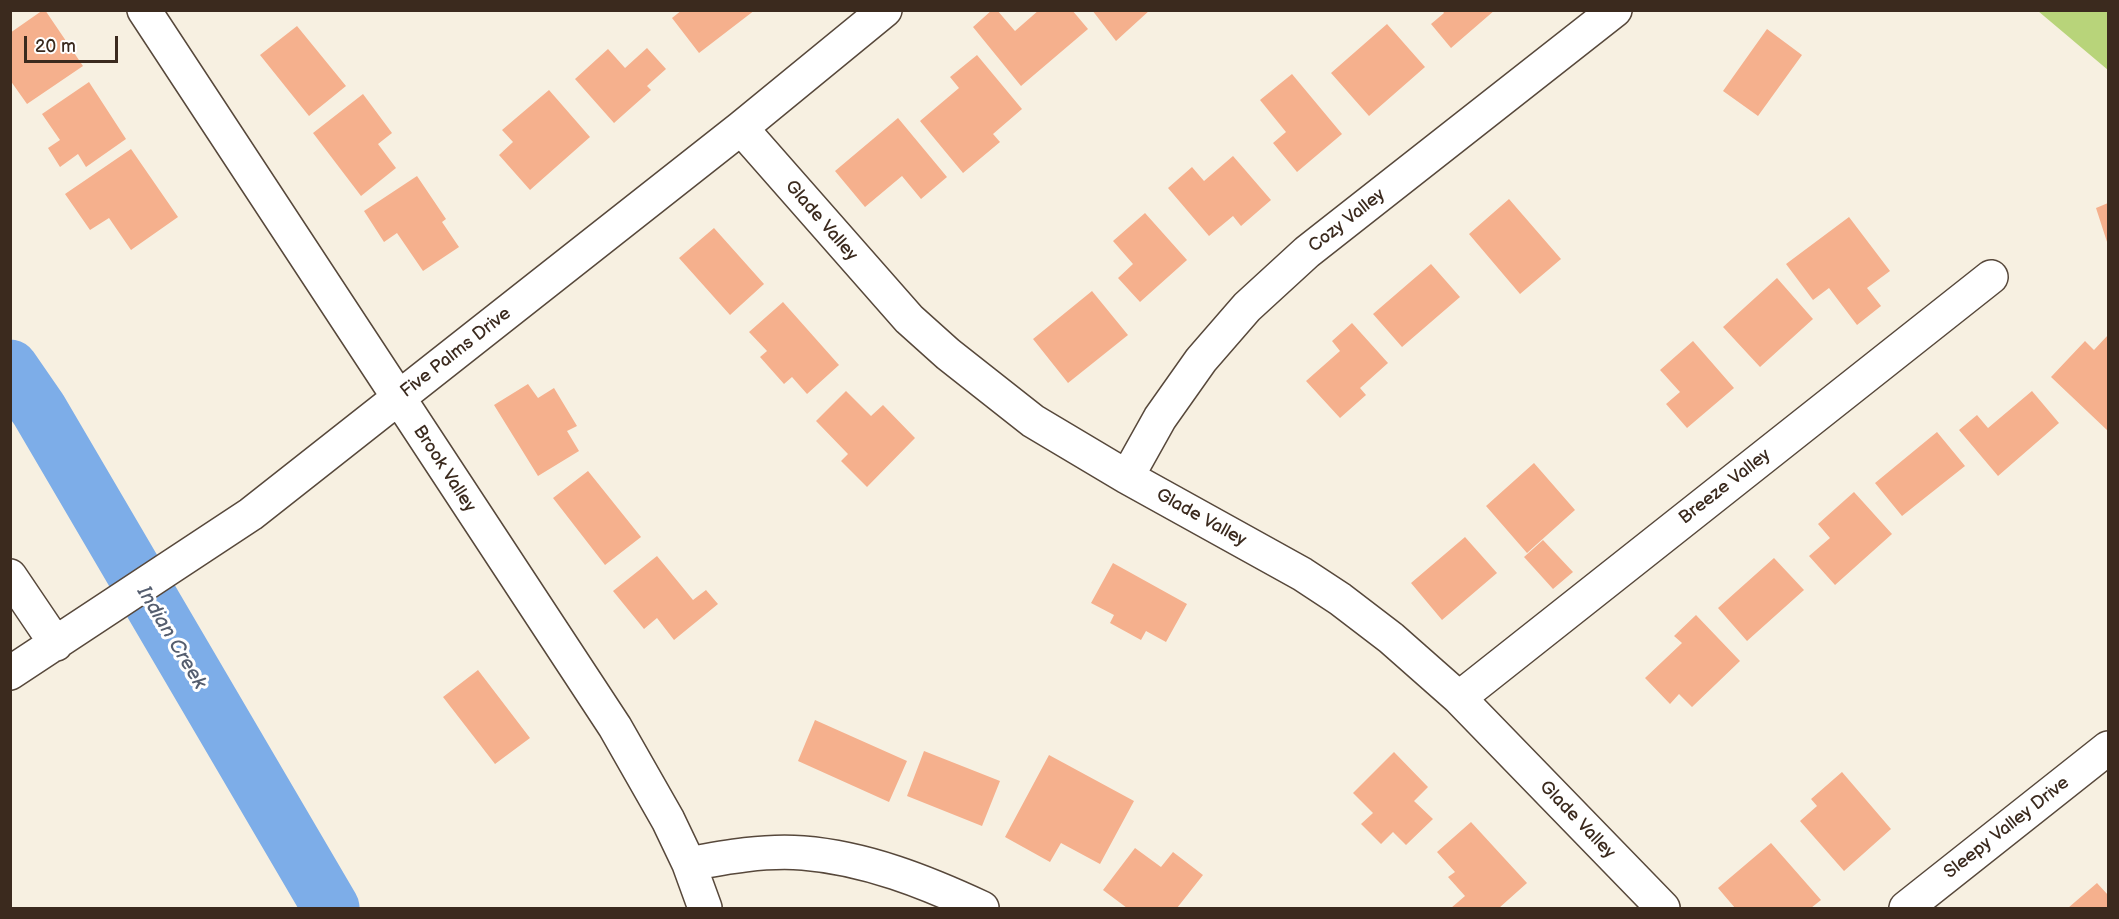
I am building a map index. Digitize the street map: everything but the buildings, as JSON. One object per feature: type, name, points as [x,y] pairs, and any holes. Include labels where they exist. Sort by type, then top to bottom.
[{"type":"street","name":"Brook Valley","points":[[144,10],[398,400],[615,727],[668,820],[689,864],[705,909]]},
{"type":"street","name":"Five Palms Drive","points":[[10,674],[251,514],[741,128],[885,10]]},
{"type":"street","name":"Cozy Valley","points":[[1127,477],[1160,418],[1195,369],[1247,307],[1307,252],[1615,10]]},
{"type":"street","name":"Glade Valley","points":[[741,128],[916,327],[1033,421],[1127,477],[1302,574],[1340,599],[1391,638],[1459,698],[1663,909]]},
{"type":"street","name":"Breeze Valley","points":[[1459,698],[1992,277]]},
{"type":"street","points":[[10,576],[56,644]]},
{"type":"street","name":"Sleepy Valley Drive","points":[[1906,909],[2109,748]]},
{"type":"street","points":[[689,864],[738,855],[801,853],[851,859],[939,888],[982,909]]},
{"type":"green space","points":[[2038,11],[2108,11],[2108,70]]},
{"type":"waterway","name":"Indian Creek","points":[[10,368],[39,410],[331,908]]}]
